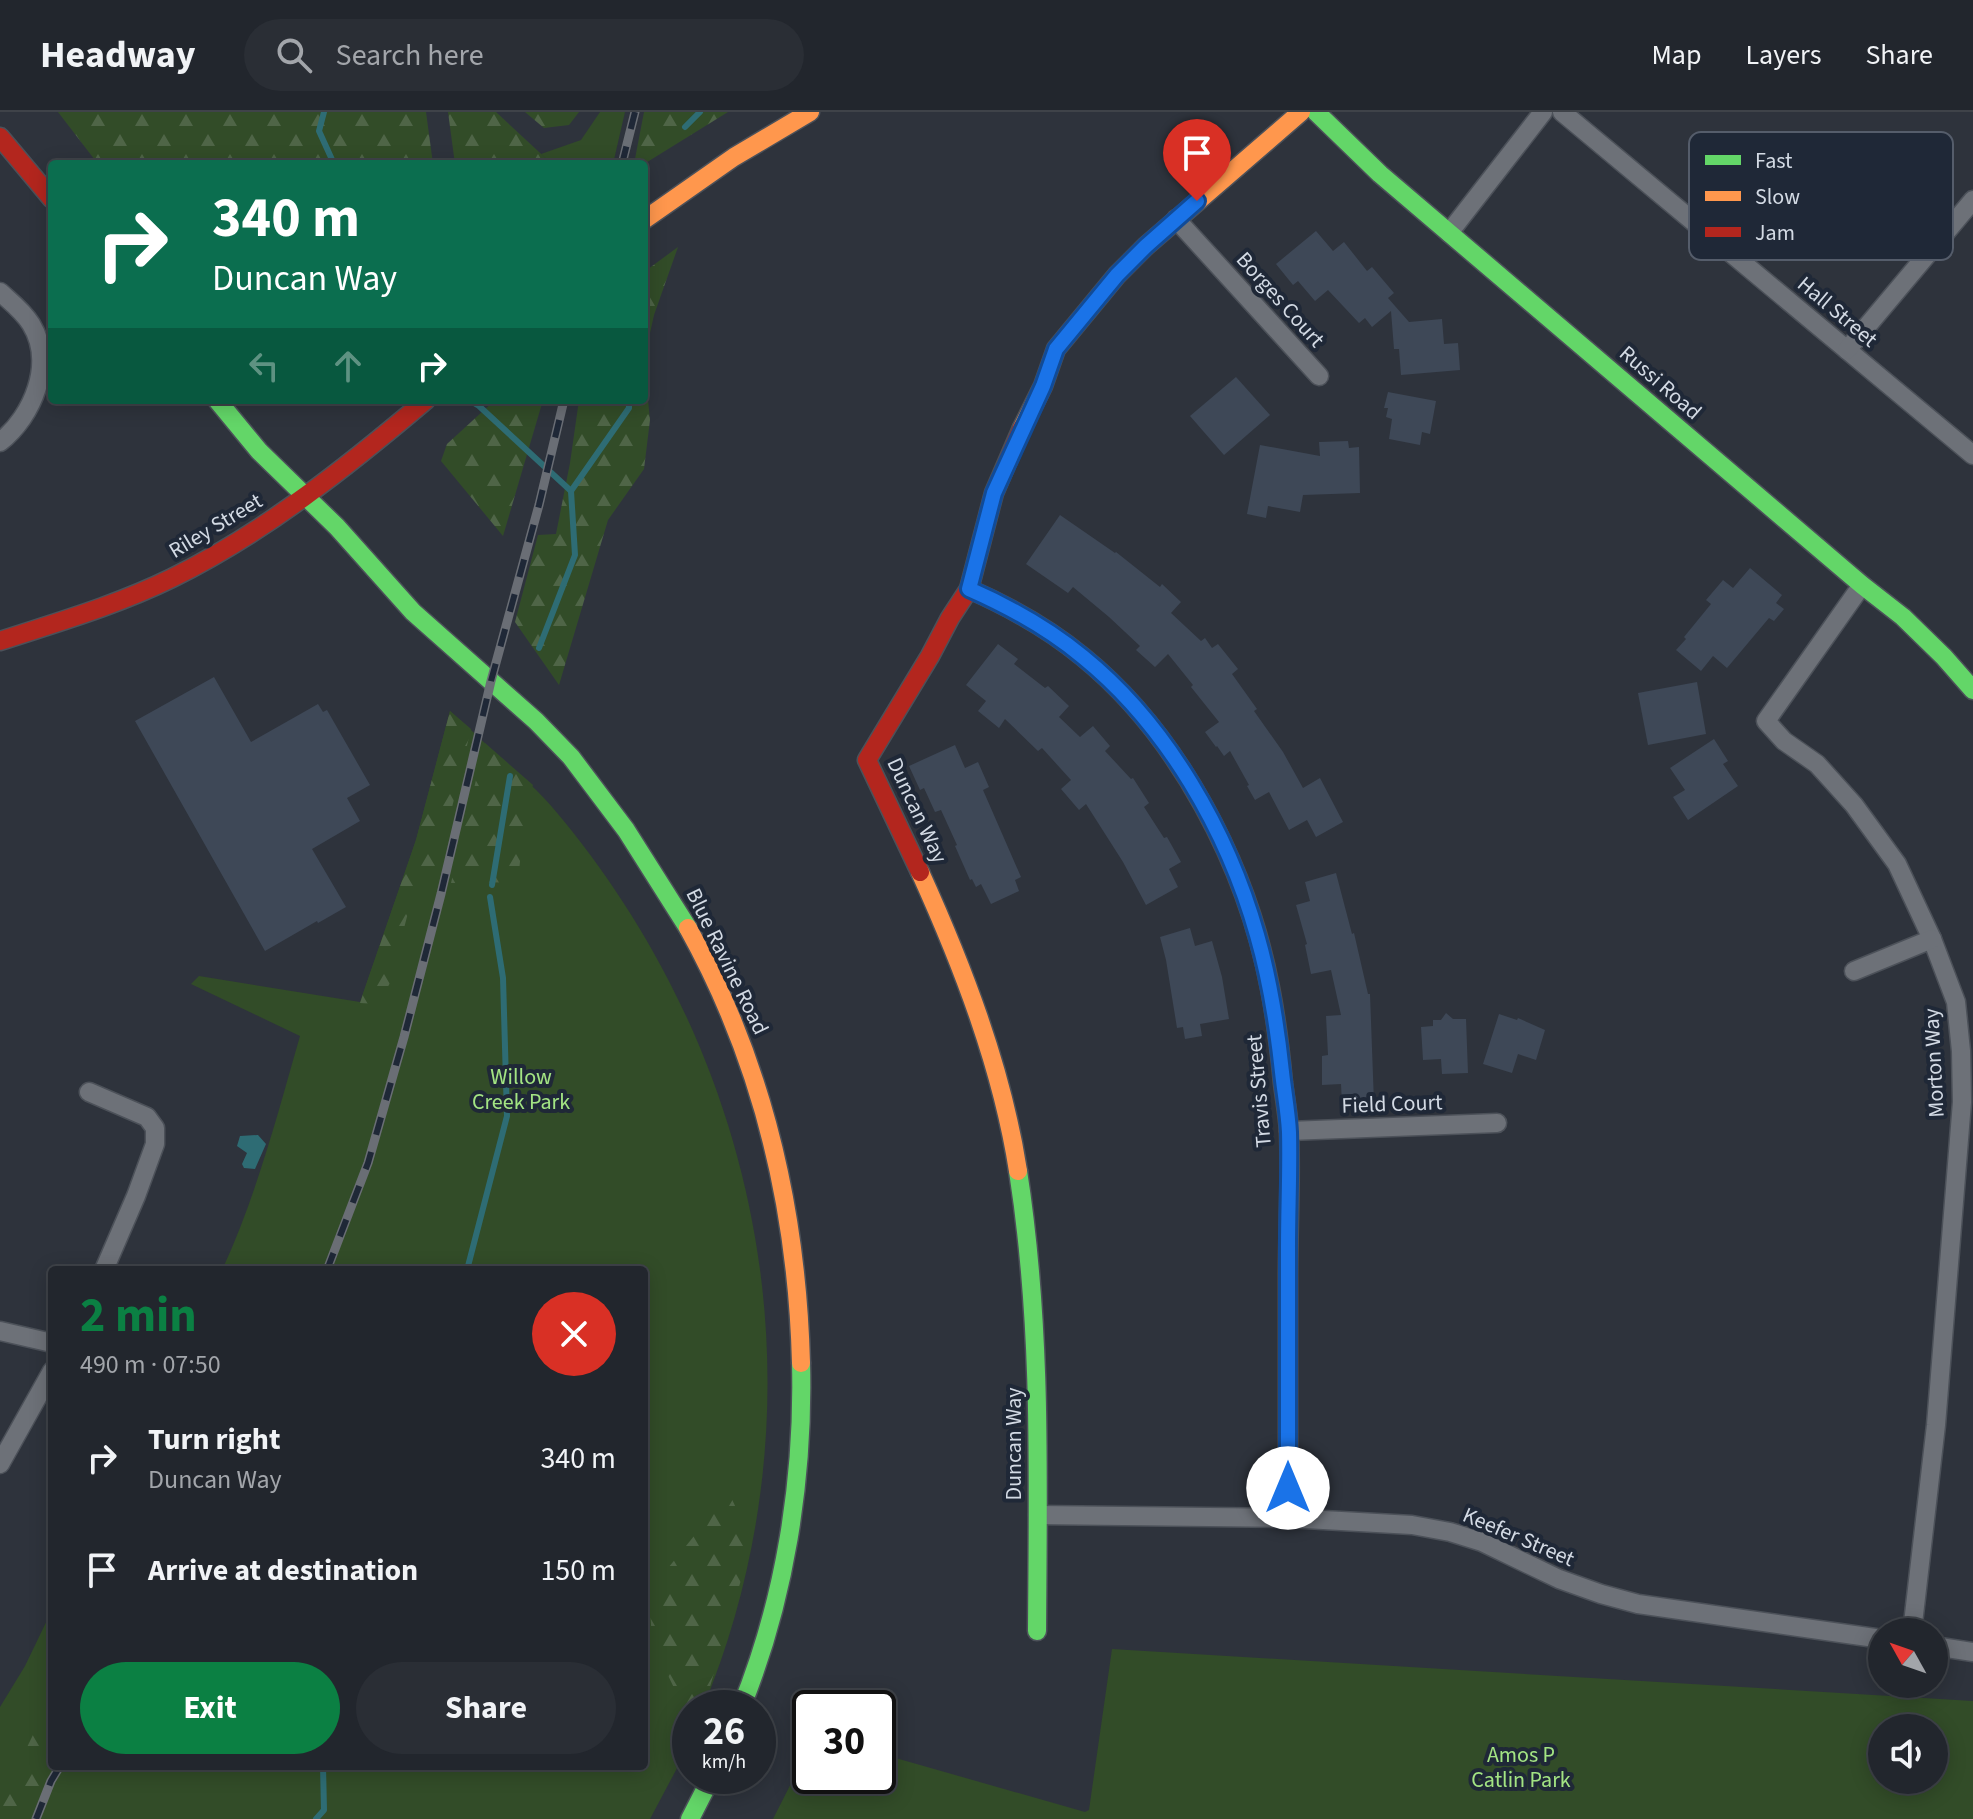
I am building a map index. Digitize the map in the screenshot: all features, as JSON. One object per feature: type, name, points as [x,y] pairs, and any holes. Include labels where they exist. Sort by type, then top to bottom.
[{"type":"street","points":[[648,217],[734,157],[810,112]]},
{"type":"street","name":"Duncan Way","points":[[1038,1515],[1036,1334],[1030,1254],[1019,1175],[1003,1097],[982,1025],[951,941],[867,760],[969,589],[994,493],[1043,386],[1056,349],[1117,275],[1176,219],[1301,112]]},
{"type":"street","name":"Russi Road","points":[[1316,112],[1380,174],[1903,617],[1973,690]]},
{"type":"street","points":[[1449,233],[1543,112]]},
{"type":"street","name":"Hall Street","points":[[1562,112],[1689,218]]},
{"type":"street","points":[[0,137],[48,194]]},
{"type":"street","points":[[1953,224],[1973,200]]},
{"type":"street","name":"Borges Court","points":[[1176,219],[1319,376]]},
{"type":"street","name":"Hall Street","points":[[1739,260],[1973,455]]},
{"type":"street","points":[[1847,350],[1923,260]]},
{"type":"street","points":[[0,292],[23,312],[41,351],[40,373],[32,401],[22,422],[0,442]]},
{"type":"street","name":"Blue Ravine Road","points":[[220,404],[264,456],[340,530],[416,615],[511,698],[569,755],[603,796],[662,883],[726,1002],[748,1056],[783,1182],[799,1307],[802,1365],[802,1434],[791,1524],[760,1658],[748,1690]]},
{"type":"street","name":"Riley Street","points":[[0,641],[131,597],[244,540],[353,462],[421,404]]},
{"type":"street","name":"Morton Way","points":[[1862,585],[1766,721],[1784,741],[1817,764],[1854,805],[1897,864],[1932,939],[1956,1002],[1962,1102],[1936,1425],[1914,1618]]},
{"type":"street","name":"Travis Street","points":[[969,589],[1025,617],[1083,657],[1120,692],[1161,739],[1190,782],[1240,884],[1257,934],[1272,1001],[1289,1131],[1288,1518]]},
{"type":"street","points":[[1854,971],[1932,939]]},
{"type":"street","points":[[89,1092],[147,1117],[155,1128],[155,1144],[106,1266]]},
{"type":"street","name":"Field Court","points":[[1289,1131],[1497,1123]]},
{"type":"street","points":[[0,1331],[48,1342]]},
{"type":"street","points":[[0,1464],[48,1378]]},
{"type":"street","points":[[1037,1631],[1038,1515]]},
{"type":"street","name":"Keefer Street","points":[[1038,1515],[1288,1518],[1412,1525],[1482,1542],[1559,1579],[1625,1601],[1868,1637]]},
{"type":"street","points":[[1948,1648],[1973,1652]]},
{"type":"street","points":[[690,1819],[703,1794]]},
{"type":"green space","points":[[58,112],[426,112],[432,160],[95,160]]},
{"type":"green space","points":[[448,112],[496,112],[548,160],[454,160]]},
{"type":"green space","points":[[525,112],[579,112],[569,125],[544,128]]},
{"type":"green space","points":[[600,112],[625,112],[614,160],[548,160],[541,154],[581,140]]},
{"type":"green space","points":[[644,112],[728,112],[648,162],[635,160]]},
{"type":"green space","points":[[678,247],[654,315],[648,342],[648,269]]},
{"type":"green space","points":[[648,400],[650,420],[644,469],[608,520],[559,685],[515,622],[538,535],[556,534],[578,404],[648,404]]},
{"type":"green space","points":[[491,404],[542,404],[503,536],[441,461],[447,444]]},
{"type":"green space","name":"Willow Creek Park","points":[[450,711],[555,810],[633,918],[689,1022],[730,1131],[756,1245],[767,1361],[762,1477],[741,1594],[709,1690],[672,1690],[672,1778],[650,1819],[0,1819],[0,1707],[25,1666],[48,1618],[48,1770],[648,1770],[648,1266],[224,1266],[256,1184],[300,1036],[191,984],[199,976],[360,1002],[416,840]]},
{"type":"green space","points":[[450,711],[471,729],[434,882],[411,901],[390,983],[378,1004],[360,1003],[416,840]]},
{"type":"green space","points":[[485,743],[533,785],[525,809],[519,872],[526,882],[451,883]]},
{"type":"green space","points":[[729,1493],[752,1542],[709,1690],[675,1690],[652,1642],[650,1607],[664,1573]]},
{"type":"green space","name":"Amos P Catlin Park","points":[[1112,1649],[1868,1695],[1868,1698],[1973,1701],[1973,1819],[773,1819],[792,1782],[792,1794],[896,1794],[896,1758],[1085,1812],[1089,1810]]},
{"type":"green space","points":[[47,1706],[48,1770],[51,1770],[28,1819],[0,1819],[0,1803]]},
{"type":"water","points":[[258,1135],[266,1144],[255,1169],[244,1168],[242,1164],[247,1153],[237,1146],[240,1136]]},
{"type":"building","points":[[1316,231],[1333,251],[1344,242],[1367,271],[1372,267],[1394,293],[1388,298],[1409,322],[1442,319],[1444,344],[1458,343],[1460,370],[1401,375],[1399,349],[1394,349],[1391,311],[1372,327],[1365,318],[1359,323],[1328,290],[1315,301],[1298,281],[1293,285],[1276,264]]},
{"type":"building","points":[[1236,377],[1270,415],[1224,455],[1190,416]]},
{"type":"building","points":[[1388,392],[1436,401],[1430,434],[1422,432],[1420,445],[1389,439],[1392,419],[1386,417],[1388,408],[1384,408]]},
{"type":"building","points":[[1348,441],[1349,448],[1359,447],[1360,493],[1303,495],[1300,512],[1268,506],[1266,518],[1247,514],[1260,445],[1320,456],[1319,442]]},
{"type":"building","points":[[1060,515],[1116,552],[1160,587],[1162,584],[1181,602],[1171,613],[1201,641],[1205,638],[1212,648],[1218,644],[1238,669],[1232,674],[1257,709],[1254,711],[1283,752],[1303,788],[1320,778],[1343,822],[1316,837],[1307,820],[1289,830],[1269,792],[1255,800],[1230,751],[1224,756],[1205,732],[1219,722],[1168,654],[1155,667],[1136,650],[1140,646],[1073,587],[1068,593],[1026,564]]},
{"type":"building","points":[[1750,568],[1782,595],[1776,603],[1784,609],[1774,621],[1769,618],[1727,668],[1713,656],[1701,671],[1676,650],[1711,604],[1706,600],[1723,580],[1733,588]]},
{"type":"building","points":[[998,644],[1018,659],[1014,664],[1045,688],[1048,686],[1069,706],[1059,717],[1080,737],[1093,726],[1110,746],[1105,751],[1133,778],[1149,803],[1144,807],[1181,862],[1169,869],[1178,887],[1146,905],[1086,804],[1079,810],[1061,789],[1071,780],[1042,748],[1038,751],[1005,719],[999,728],[978,711],[986,701],[966,685]]},
{"type":"building","points":[[214,677],[251,742],[318,704],[323,712],[327,710],[370,785],[347,798],[360,821],[312,849],[346,907],[265,951],[135,721]]},
{"type":"building","points":[[1697,682],[1706,734],[1648,745],[1638,693]]},
{"type":"building","points":[[1714,739],[1728,761],[1723,764],[1738,786],[1688,820],[1673,797],[1685,790],[1670,768]]},
{"type":"building","points":[[955,745],[965,768],[978,762],[989,787],[983,790],[1021,877],[1015,880],[1019,891],[991,904],[981,884],[976,887],[970,880],[941,810],[935,812],[909,766]]},
{"type":"building","points":[[1336,873],[1370,994],[1374,1103],[1342,1104],[1341,1084],[1322,1085],[1322,1056],[1328,1055],[1326,1016],[1341,1015],[1331,970],[1311,974],[1307,944],[1296,905],[1310,901],[1305,882]]},
{"type":"building","points":[[1190,928],[1195,946],[1212,941],[1229,1019],[1200,1024],[1202,1036],[1185,1039],[1183,1027],[1177,1028],[1160,937]]},
{"type":"building","points":[[1446,1013],[1453,1019],[1466,1019],[1468,1073],[1442,1074],[1441,1059],[1423,1060],[1421,1027],[1433,1026],[1433,1020],[1441,1020]]},
{"type":"building","points":[[1499,1014],[1518,1018],[1545,1030],[1536,1060],[1518,1054],[1512,1073],[1483,1064]]},
{"type":"waterway","points":[[324,112],[319,131],[332,160]]},
{"type":"waterway","points":[[685,127],[700,112]]},
{"type":"waterway","points":[[476,404],[571,491]]},
{"type":"waterway","points":[[539,648],[575,555],[571,491],[629,404]]},
{"type":"waterway","points":[[492,885],[510,776]]},
{"type":"waterway","points":[[468,1266],[507,1116],[503,978],[490,897]]},
{"type":"waterway","points":[[316,1819],[324,1810],[323,1770]]},
{"type":"railway","points":[[623,160],[635,112]]},
{"type":"railway","points":[[329,1266],[368,1163],[404,1037],[563,404]]},
{"type":"railway","points":[[36,1819],[58,1770]]},
{"type":"traffic: fast","points":[[1316,112],[1380,174],[1903,617],[1973,690]]},
{"type":"traffic: fast","points":[[220,404],[259,451],[337,527],[413,612],[536,721],[571,757],[626,830],[688,928]]},
{"type":"traffic: fast","points":[[1018,1171],[1035,1343],[1037,1631]]},
{"type":"traffic: fast","points":[[748,1690],[769,1625],[789,1538],[799,1451],[801,1363]]},
{"type":"traffic: fast","points":[[690,1819],[703,1794]]},
{"type":"traffic: slow","points":[[648,217],[734,157],[810,112]]},
{"type":"traffic: slow","points":[[1022,428],[1043,386],[1056,349],[1117,275],[1146,246],[1301,112]]},
{"type":"traffic: slow","points":[[920,872],[979,1018],[1002,1094],[1018,1171]]},
{"type":"traffic: slow","points":[[688,928],[737,1031],[771,1138],[792,1249],[801,1363]]},
{"type":"traffic: jam","points":[[0,137],[48,194]]},
{"type":"traffic: jam","points":[[0,641],[130,597],[206,560],[304,497],[421,404]]},
{"type":"traffic: jam","points":[[920,872],[867,760],[969,589],[994,493],[1022,428]]},
{"type":"route","points":[[1197,201],[1117,275],[1056,349],[1043,386],[994,493],[969,589],[1038,625],[1083,657],[1120,692],[1161,739],[1190,782],[1240,884],[1270,985],[1289,1131],[1288,1488]]}]
